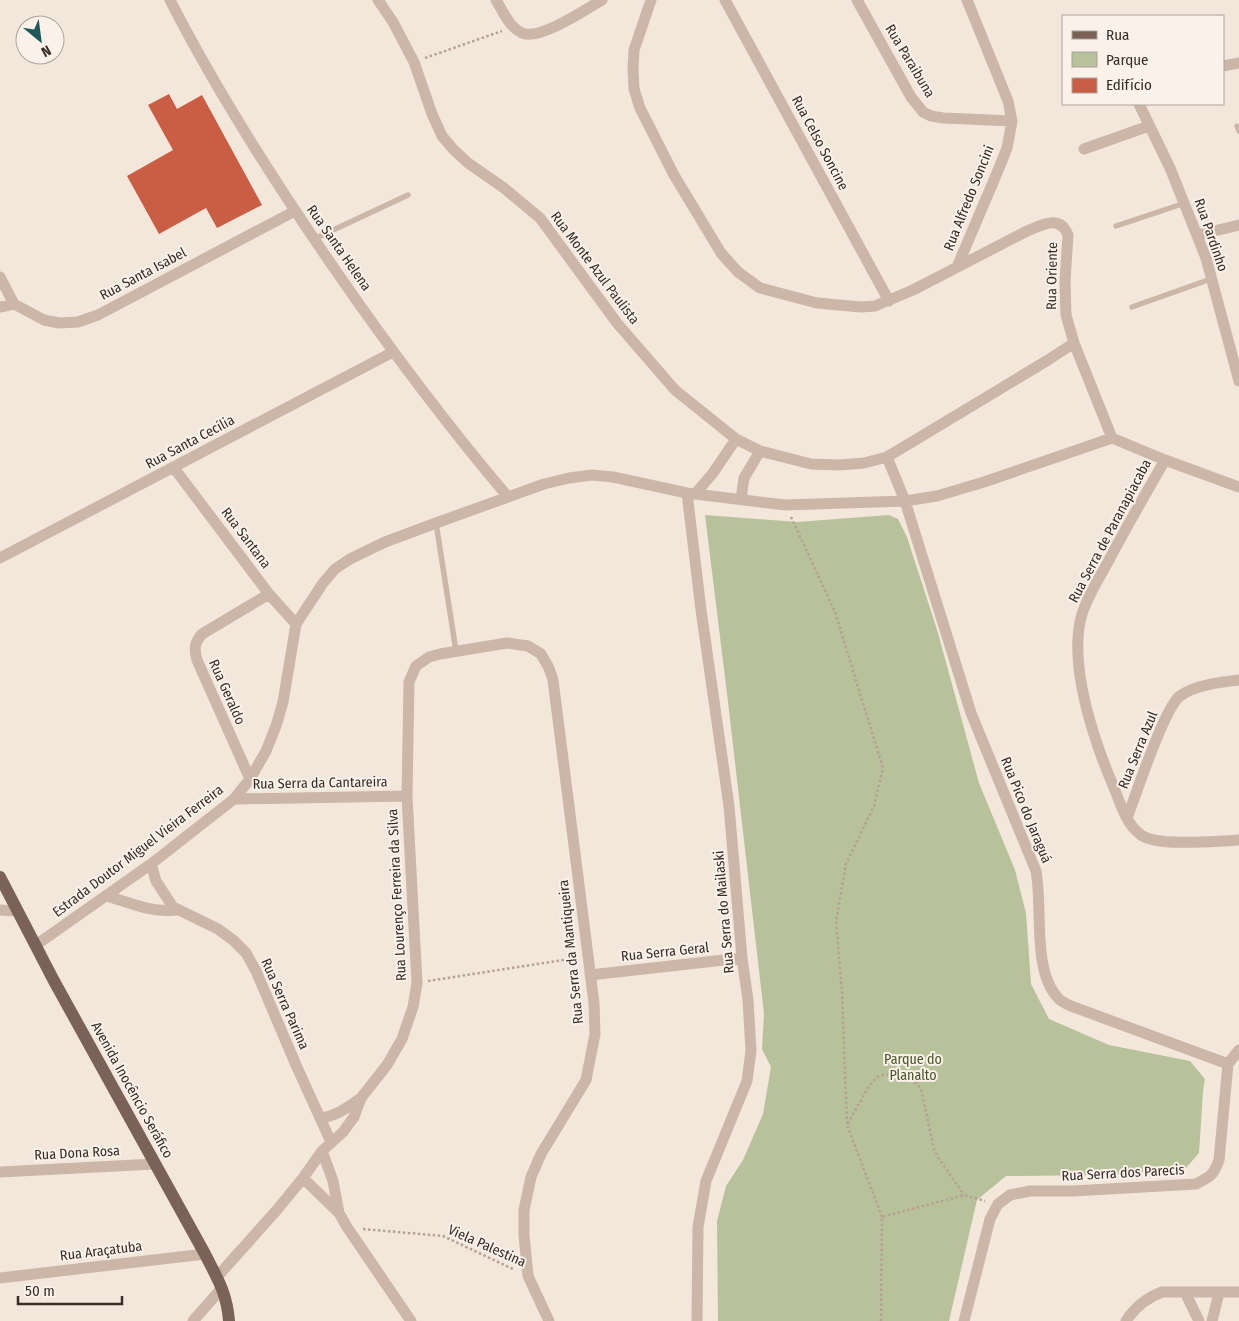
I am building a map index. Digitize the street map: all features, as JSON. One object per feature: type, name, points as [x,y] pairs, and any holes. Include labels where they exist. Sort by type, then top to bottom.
[{"type":"main road","name":"Avenida Inocêncio Seráfico","points":[[0,877],[16,911],[220,1283],[227,1303],[229,1321]]},
{"type":"street","name":"Rua Santa Helena","points":[[170,0],[250,140],[294,211],[393,352],[508,497]]},
{"type":"street","name":"Rua Monte Azul Paulista","points":[[378,0],[414,62],[432,114],[442,136],[468,163],[504,188],[540,218],[617,323],[675,390],[706,417],[736,439],[760,450],[811,464],[839,465],[864,463],[887,457],[1074,343]]},
{"type":"street","points":[[496,0],[513,27],[523,34],[535,34],[549,30],[602,0]]},
{"type":"street","name":"Rua Alfredo Soncini","points":[[651,0],[634,50],[634,88],[640,108],[652,134],[700,220],[721,253],[738,272],[760,288],[817,303],[861,307],[875,306],[888,301],[957,267],[997,174],[1006,148],[1012,121],[1004,92],[967,0]]},
{"type":"street","name":"Rua Celso Soncine","points":[[725,0],[888,301]]},
{"type":"street","name":"Rua Paraibuna","points":[[857,0],[912,97],[923,112],[931,116],[943,118],[1012,121]]},
{"type":"street","points":[[1224,66],[1239,63]]},
{"type":"street","name":"Rua Pardinho","points":[[1139,105],[1170,168],[1206,258],[1239,381]]},
{"type":"street","points":[[1084,149],[1149,126]]},
{"type":"street","name":"Rua Santa Isabel","points":[[14,304],[44,320],[59,323],[78,322],[98,315],[294,211]]},
{"type":"street","name":"Rua Oriente","points":[[957,267],[1027,231],[1045,224],[1057,222],[1066,228],[1068,235],[1065,281],[1066,315],[1074,343],[1112,438]]},
{"type":"street","points":[[1197,235],[1239,225]]},
{"type":"street","points":[[0,278],[14,304],[0,307]]},
{"type":"street","name":"Rua Santa Cecília","points":[[0,558],[393,352]]},
{"type":"street","points":[[1112,438],[1239,487]]},
{"type":"street","name":"Estrada Doutor Miguel Vieira Ferreira","points":[[36,945],[151,864],[234,800],[250,779],[266,751],[276,726],[283,702],[296,624],[314,595],[335,569],[350,558],[384,542],[436,523],[544,484],[570,478],[592,475],[613,477],[691,493],[785,505],[905,501],[937,496],[984,482],[1112,438]]},
{"type":"street","points":[[691,493],[713,473],[736,439]]},
{"type":"street","points":[[741,499],[744,478],[760,450]]},
{"type":"street","name":"Rua Pico do Jaraguá","points":[[887,457],[905,501],[971,713],[1036,871],[1039,889],[1040,953],[1044,974],[1051,988],[1059,999],[1071,1006],[1228,1064]]},
{"type":"street","name":"Rua Serra de Paranapiacaba","points":[[1165,460],[1093,590],[1083,613],[1080,624],[1079,662],[1087,706],[1102,760],[1127,818],[1142,836],[1158,842],[1239,840]]},
{"type":"street","name":"Rua Santana","points":[[174,468],[269,594],[296,624]]},
{"type":"street","name":"Rua Serra do Mailaski","points":[[691,493],[701,610],[729,806],[742,958],[748,1000],[751,1051],[747,1081],[706,1181],[698,1227],[697,1321]]},
{"type":"street","name":"Rua Geraldo","points":[[250,779],[194,651],[196,641],[202,634],[269,594]]},
{"type":"street","name":"Rua Lourenço Ferreira da Silva","points":[[320,1118],[330,1117],[342,1112],[361,1098],[387,1064],[402,1039],[413,1007],[417,982],[407,796],[409,682],[416,666],[429,657],[507,642],[528,646],[541,654]]},
{"type":"street","name":"Rua Serra da Mantiqueira","points":[[541,654],[553,680],[594,1003],[595,1034],[586,1080],[541,1154],[531,1177],[524,1210],[524,1235],[528,1276],[549,1321]]},
{"type":"street","name":"Rua Serra Azul","points":[[1127,818],[1165,718],[1180,696],[1208,684],[1239,680]]},
{"type":"street","name":"Rua Serra da Cantareira","points":[[234,800],[407,796]]},
{"type":"street","points":[[151,864],[159,886],[176,910]]},
{"type":"street","name":"Rua Serra Parima","points":[[107,896],[150,910],[164,912],[176,910],[218,929],[246,953],[256,971],[331,1142]]},
{"type":"street","points":[[0,910],[16,911]]},
{"type":"street","name":"Rua Serra Geral","points":[[590,975],[742,958]]},
{"type":"street","points":[[1228,1064],[1239,1050]]},
{"type":"street","name":"Rua Serra dos Parecis","points":[[998,1204],[1010,1195],[1030,1191],[1196,1184],[1206,1180],[1214,1173],[1219,1160],[1228,1064]]},
{"type":"street","name":"Rua Lourenço Ferreira da Silva","points":[[193,1321],[322,1151],[343,1132],[354,1117],[361,1098]]},
{"type":"street","points":[[322,1151],[333,1181],[339,1213]]},
{"type":"street","name":"Rua Dona Rosa","points":[[0,1172],[155,1164]]},
{"type":"street","points":[[303,1178],[339,1213],[411,1321]]},
{"type":"street","points":[[964,1321],[990,1219],[998,1204]]},
{"type":"street","name":"Rua Araçatuba","points":[[0,1278],[205,1254]]},
{"type":"street","points":[[1126,1321],[1140,1304],[1151,1296],[1162,1292],[1239,1292]]},
{"type":"street","points":[[1185,1292],[1199,1321]]},
{"type":"street","points":[[1212,1321],[1220,1293]]},
{"type":"lane","points":[[314,239],[408,195]]},
{"type":"lane","points":[[1116,226],[1185,203]]},
{"type":"lane","points":[[1132,307],[1211,279]]},
{"type":"lane","points":[[436,523],[456,651]]},
{"type":"path","points":[[414,62],[513,27]]},
{"type":"path","points":[[785,505],[835,612],[882,768],[874,806],[846,864],[836,921],[842,992],[847,1125],[882,1217],[881,1321]]},
{"type":"path","points":[[417,982],[588,956]]},
{"type":"path","points":[[847,1125],[868,1086],[877,1078],[885,1074],[908,1078],[914,1081],[921,1089],[934,1149],[964,1195]]},
{"type":"path","points":[[882,1217],[964,1195],[998,1204]]},
{"type":"path","name":"Viela Palestina","points":[[347,1227],[443,1236],[528,1276]]},
{"type":"green space","name":"Parque do Planalto","points":[[705,515],[797,522],[889,515],[898,519],[907,537],[938,633],[979,783],[1015,870],[1026,913],[1031,984],[1049,1019],[1109,1045],[1190,1061],[1205,1079],[1199,1153],[1186,1168],[1110,1175],[1006,1176],[977,1200],[949,1321],[718,1321],[717,1221],[726,1186],[743,1160],[763,1114],[771,1067],[762,1049],[764,1014]]},
{"type":"building","points":[[169,94],[177,109],[202,95],[262,205],[217,228],[206,208],[159,234],[127,176],[173,150],[148,105]]}]
